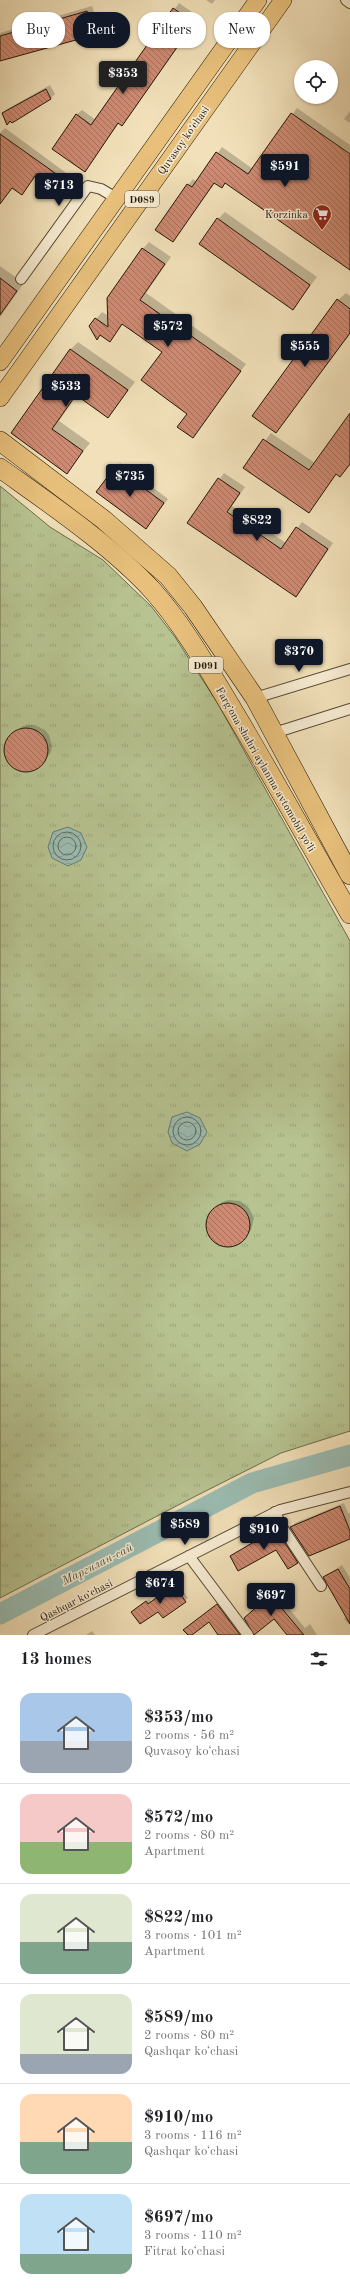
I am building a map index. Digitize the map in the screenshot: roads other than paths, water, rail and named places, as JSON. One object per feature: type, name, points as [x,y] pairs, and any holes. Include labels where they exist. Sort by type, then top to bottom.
[{"type":"highway","name":"Fargʻona shahri aylanma avtomobil yoʻli","points":[[0,441],[104,520],[168,576],[193,607],[255,698],[350,875]]},
{"type":"highway","name":"Fargʻona shahri aylanma avtomobil yoʻli","points":[[0,468],[44,500],[127,566],[153,591],[177,622],[250,739],[350,914]]},
{"type":"main road","name":"Quvasoy koʻchasi","points":[[0,362],[258,0]]},
{"type":"main road","name":"Quvasoy koʻchasi","points":[[0,398],[283,0]]},
{"type":"street","points":[[346,0],[350,3]]},
{"type":"street","points":[[21,280],[88,186],[100,189],[116,198]]},
{"type":"street","points":[[255,698],[350,669]]},
{"type":"street","points":[[274,733],[350,709]]},
{"type":"street","name":"Qashqar koʻchasi","points":[[33,1635],[275,1512],[350,1492]]},
{"type":"street","points":[[275,1512],[282,1527],[321,1586]]},
{"type":"street","points":[[189,1556],[248,1635]]},
{"type":"water","points":[[68,827],[81,833],[87,847],[81,860],[68,866],[52,858],[48,847],[53,832]]},
{"type":"water","points":[[187,1112],[200,1118],[207,1132],[200,1144],[187,1151],[172,1143],[168,1132],[172,1117]]},
{"type":"waterway","name":"Маргилан-сай","points":[[0,1614],[252,1483],[350,1455]]},
{"type":"place","name":"Korzinka","points":[[322,231]]}]
